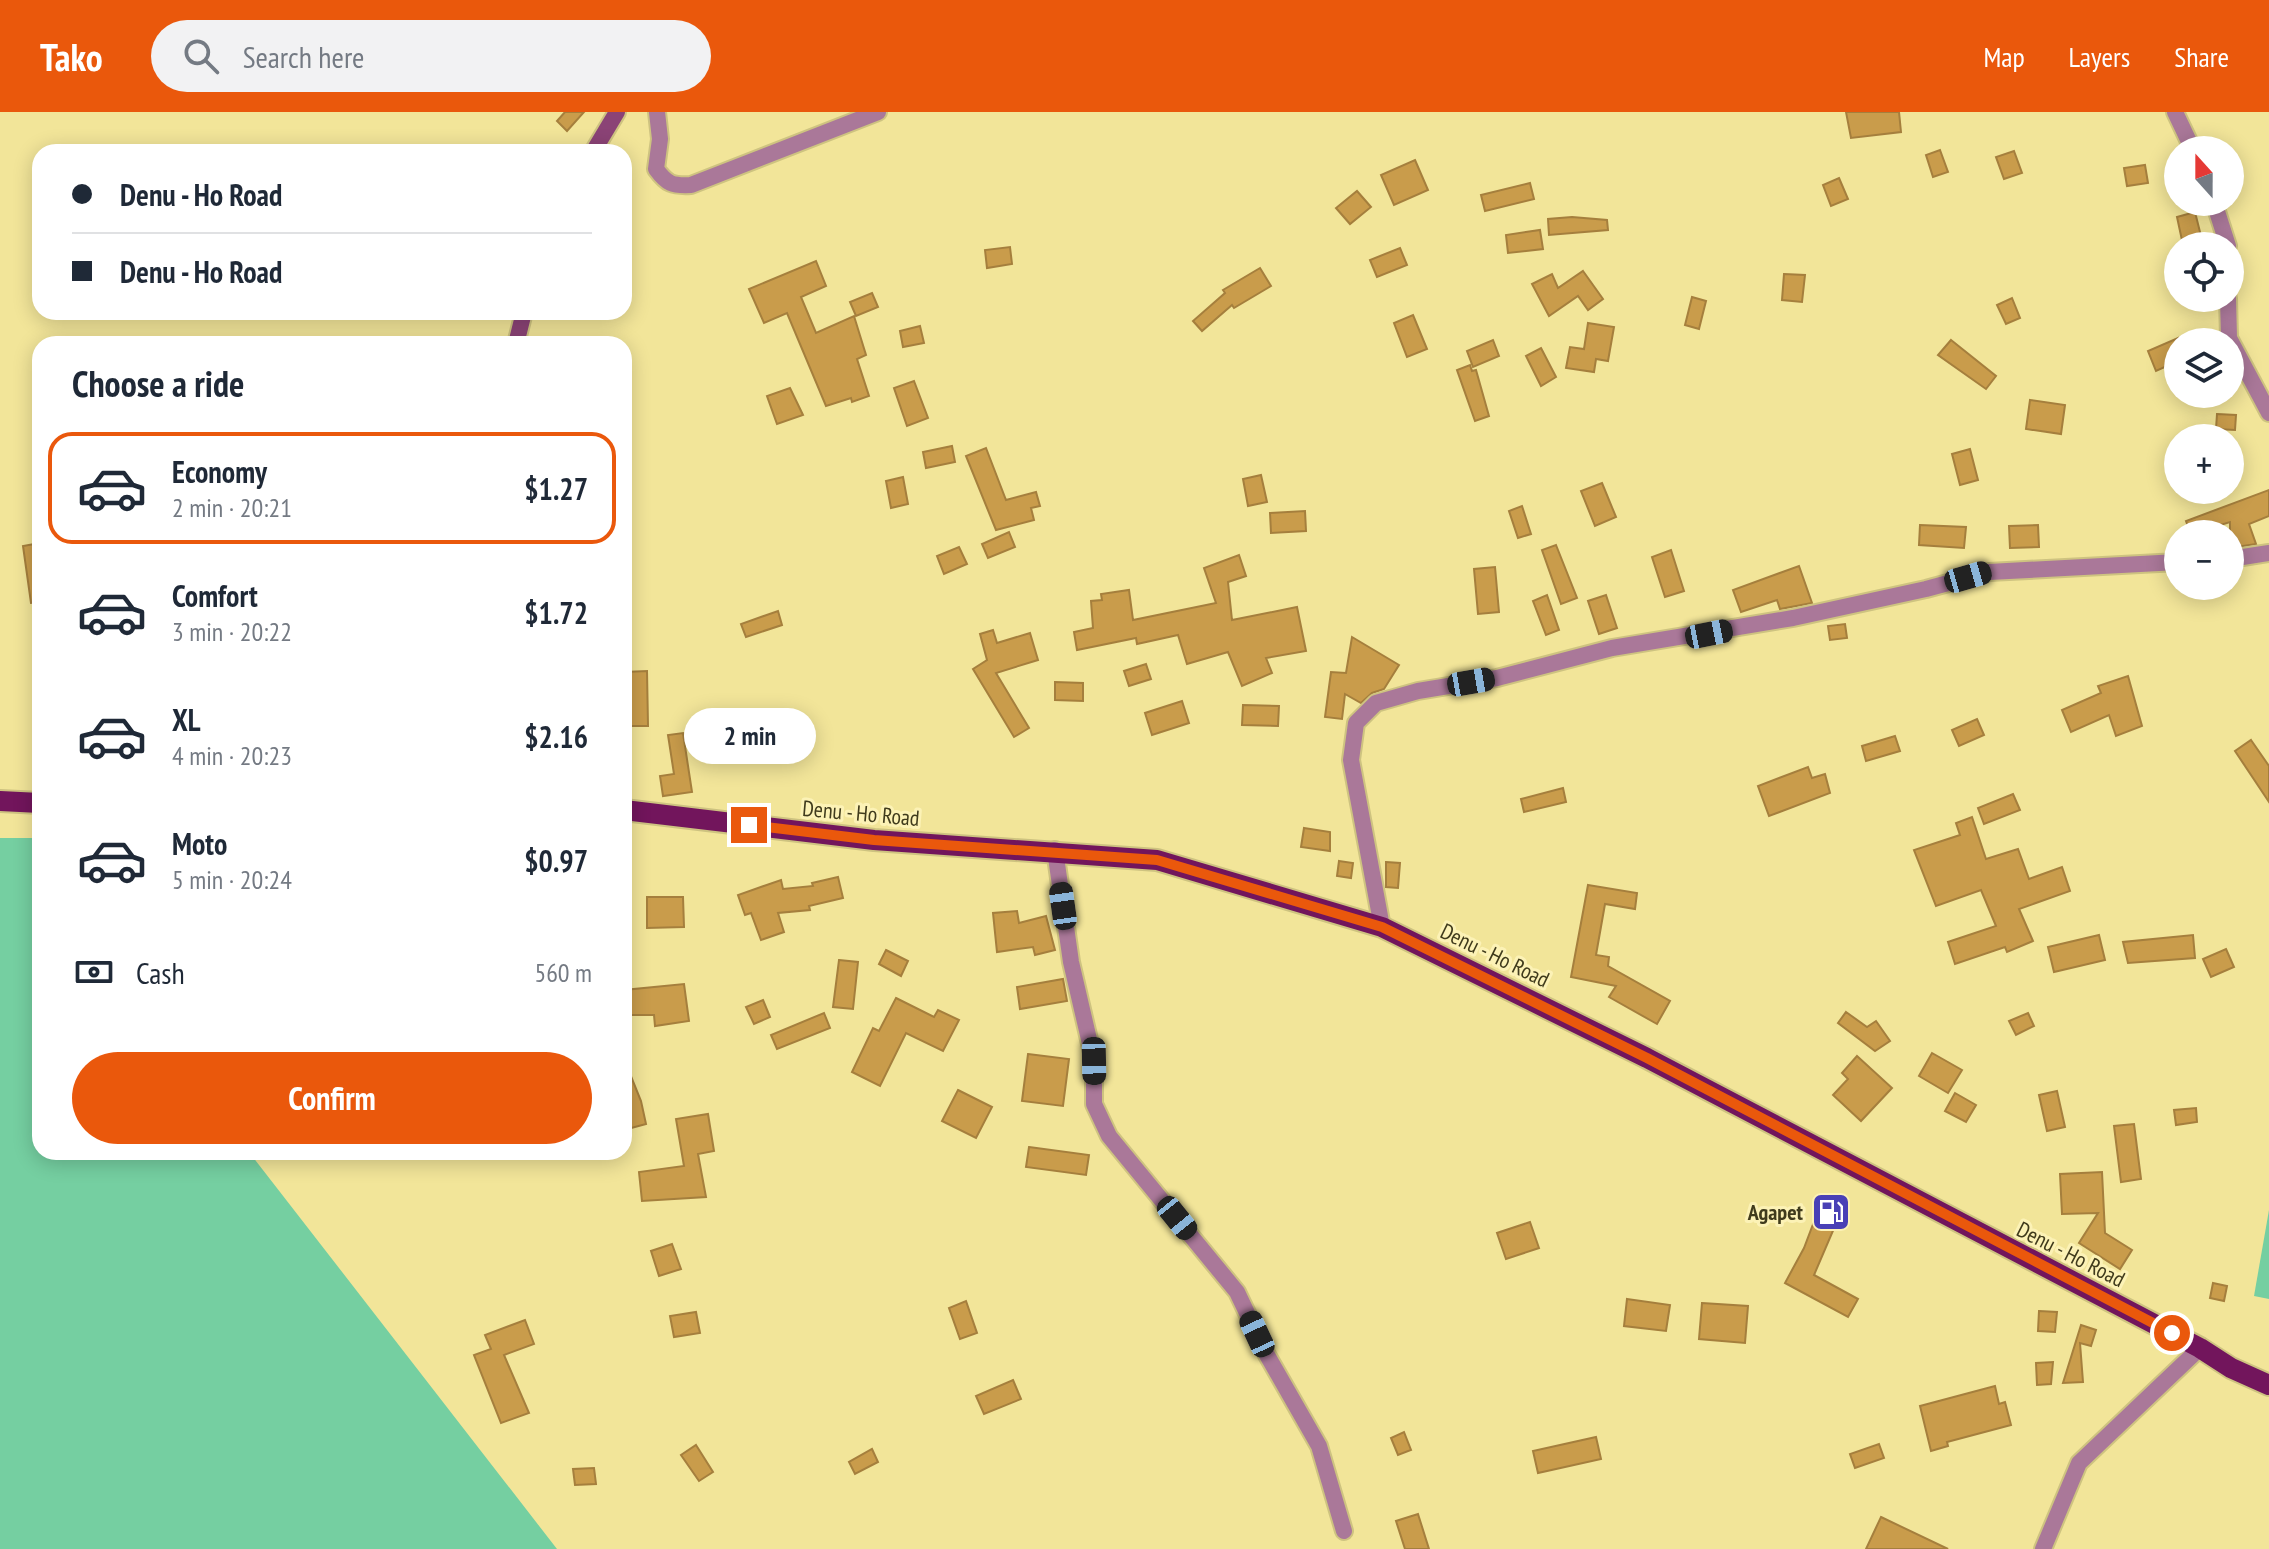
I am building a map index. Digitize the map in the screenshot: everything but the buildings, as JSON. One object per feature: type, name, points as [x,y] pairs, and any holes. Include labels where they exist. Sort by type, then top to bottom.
[{"type":"main road","points":[[598,144],[617,112]]},
{"type":"main road","points":[[0,801],[32,803]]},
{"type":"main road","name":"Denu - Ho Road","points":[[632,811],[874,840],[1055,850],[1157,860],[1382,927],[1647,1058],[2200,1348],[2231,1368],[2269,1385]]},
{"type":"street","points":[[657,112],[660,139],[656,169],[666,183],[674,186],[691,185],[878,112]]},
{"type":"street","points":[[2175,112],[2186,136]]},
{"type":"street","points":[[2228,312],[2229,338],[2269,413]]},
{"type":"street","points":[[2244,557],[2269,553]]},
{"type":"street","points":[[1382,927],[1351,760],[1356,723],[1376,703],[1418,691],[1497,678],[1612,648],[1793,618],[1989,572],[2164,563]]},
{"type":"street","points":[[1055,850],[1071,962],[1094,1061],[1094,1104],[1109,1136],[1237,1292],[1267,1355],[1319,1446],[1344,1531]]},
{"type":"street","points":[[2043,1549],[2079,1463],[2200,1348]]},
{"type":"green space","points":[[0,838],[32,838],[32,1160],[255,1160],[557,1549],[0,1549]]},
{"type":"green space","points":[[2269,1210],[2269,1299],[2254,1296]]},
{"type":"place","name":"Agapet","points":[[1831,1212]]},
{"type":"route","points":[[749,825],[874,840],[1055,850],[1157,860],[1382,927],[1647,1058],[2172,1333]]}]
